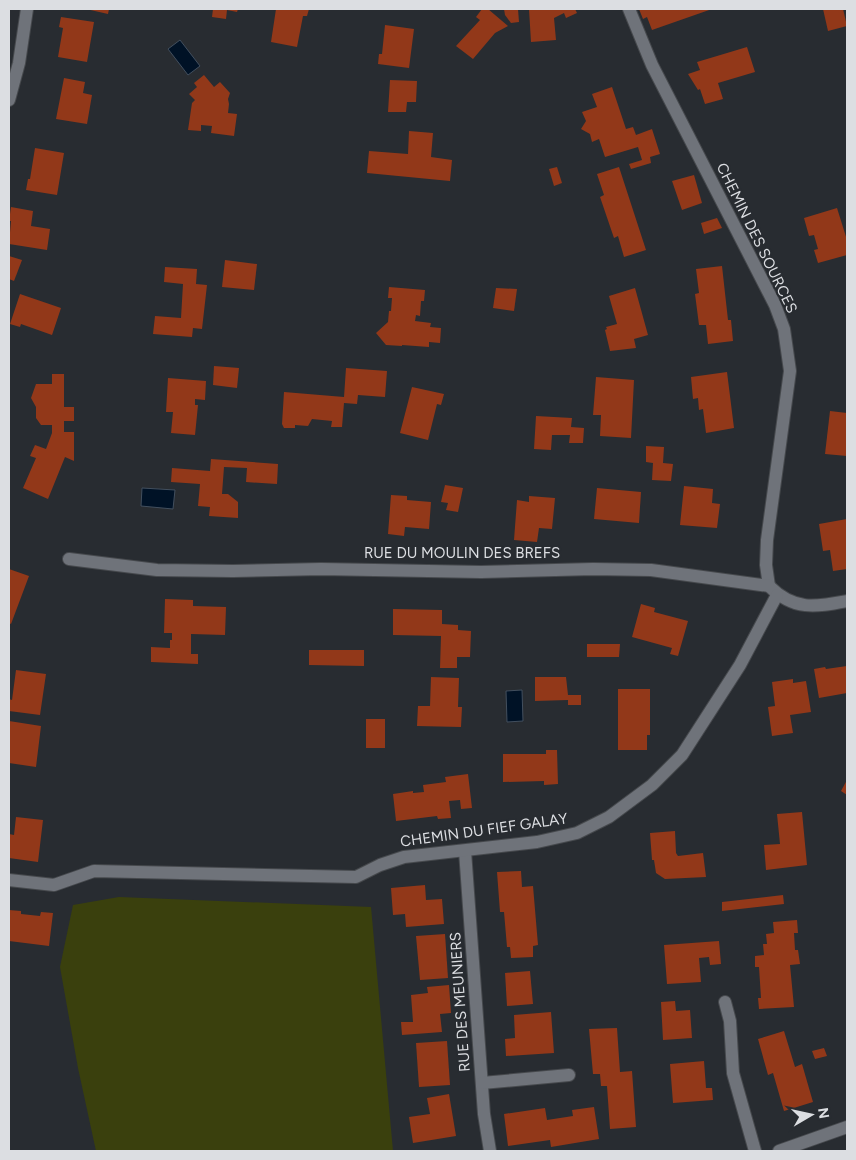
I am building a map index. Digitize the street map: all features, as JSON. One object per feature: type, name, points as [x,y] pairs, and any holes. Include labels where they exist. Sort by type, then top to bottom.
[{"type":"street","points":[[9,100],[19,63],[28,9]]},
{"type":"street","name":"CHEMIN DES SOURCES","points":[[629,9],[652,65],[775,305],[784,329],[790,371],[767,540],[766,565],[773,591]]},
{"type":"street","name":"RUE DU MOULIN DES BREFS","points":[[69,559],[156,570],[204,571],[321,569],[481,572],[593,569],[651,570],[773,591],[793,603],[803,606],[827,605],[847,601]]},
{"type":"street","name":"CHEMIN DU FIEF GALAY","points":[[9,880],[54,885],[94,871],[356,877],[380,865],[404,857],[537,842],[577,833],[609,817],[652,785],[682,755],[740,665],[773,591]]},
{"type":"street","name":"RUE DES MEUNIERS","points":[[465,851],[484,1114],[490,1151]]},
{"type":"street","points":[[725,1002],[730,1021],[733,1073],[755,1151]]},
{"type":"street","points":[[482,1083],[569,1075]]},
{"type":"street","points":[[779,1151],[847,1127]]},
{"type":"green space","points":[[119,897],[371,907],[393,1151],[96,1151],[78,1068],[60,967],[73,905]]},
{"type":"water","points":[[180,40],[200,66],[188,75],[168,49]]},
{"type":"water","points":[[142,488],[175,490],[173,509],[141,506]]},
{"type":"water","points":[[522,690],[523,721],[507,722],[506,691]]},
{"type":"building","points":[[86,9],[109,9],[108,14]]},
{"type":"building","points":[[213,9],[238,9],[237,12],[227,10],[226,19],[212,17]]},
{"type":"building","points":[[276,9],[309,9],[307,16],[303,16],[297,47],[271,42]]},
{"type":"building","points":[[482,9],[488,9],[508,26],[495,33],[473,59],[456,46],[480,20],[476,17]]},
{"type":"building","points":[[504,9],[518,9],[519,22],[511,23],[505,15]]},
{"type":"building","points":[[529,9],[575,9],[577,13],[566,18],[564,13],[554,18],[556,40],[531,42]]},
{"type":"building","points":[[639,9],[712,9],[652,30],[647,17],[643,19]]},
{"type":"building","points":[[823,9],[843,9],[847,26],[828,31]]},
{"type":"building","points":[[61,17],[94,22],[87,62],[58,57],[63,28],[59,27]]},
{"type":"building","points":[[385,25],[414,29],[409,68],[378,64],[379,54],[382,54]]},
{"type":"building","points":[[747,47],[755,72],[718,83],[723,99],[705,104],[700,89],[698,90],[688,74],[700,70],[697,62]]},
{"type":"building","points":[[204,75],[214,87],[220,82],[230,93],[228,113],[237,114],[234,136],[211,133],[212,126],[201,125],[201,131],[188,130],[192,103],[195,100],[189,94],[197,87],[194,83]]},
{"type":"building","points":[[64,78],[85,82],[83,93],[92,95],[87,124],[56,119]]},
{"type":"building","points":[[390,80],[417,81],[416,102],[407,102],[406,112],[388,112]]},
{"type":"building","points":[[612,87],[626,129],[633,127],[636,135],[652,129],[660,154],[650,157],[651,163],[631,169],[629,164],[642,160],[638,147],[605,157],[599,139],[592,142],[590,134],[581,129],[586,121],[582,112],[597,107],[592,94]]},
{"type":"building","points":[[409,131],[433,133],[431,157],[452,160],[450,181],[367,173],[369,151],[408,154]]},
{"type":"building","points":[[35,148],[64,153],[57,195],[26,190],[28,179],[30,179]]},
{"type":"building","points":[[557,167],[562,183],[554,186],[549,169]]},
{"type":"building","points":[[619,167],[646,250],[624,257],[618,236],[614,238],[600,197],[604,195],[597,174]]},
{"type":"building","points":[[694,175],[702,203],[682,210],[672,181]]},
{"type":"building","points":[[11,207],[33,211],[31,226],[50,229],[47,250],[9,244]]},
{"type":"building","points":[[837,208],[847,240],[847,255],[818,263],[814,250],[818,249],[814,235],[809,236],[804,218]]},
{"type":"building","points":[[717,218],[722,228],[704,234],[701,223]]},
{"type":"building","points":[[9,256],[22,260],[14,281],[9,279]]},
{"type":"building","points":[[225,260],[257,264],[254,290],[222,287]]},
{"type":"building","points":[[722,266],[728,320],[731,320],[733,341],[708,344],[706,325],[699,325],[695,294],[699,293],[696,269]]},
{"type":"building","points":[[165,267],[197,269],[196,284],[207,285],[202,329],[193,328],[192,337],[153,334],[155,316],[181,318],[183,284],[164,282]]},
{"type":"building","points":[[389,287],[425,290],[424,301],[421,301],[420,316],[416,315],[415,321],[431,323],[430,327],[441,328],[440,343],[429,342],[429,347],[386,345],[376,333],[388,322],[392,298],[388,298]]},
{"type":"building","points":[[496,288],[517,289],[514,311],[493,308]]},
{"type":"building","points":[[635,288],[648,335],[634,339],[636,348],[610,351],[605,330],[607,329],[606,327],[617,324],[609,296]]},
{"type":"building","points":[[20,294],[61,308],[52,335],[21,324],[20,327],[10,324]]},
{"type":"building","points":[[214,366],[239,368],[237,388],[213,385]]},
{"type":"building","points":[[346,368],[387,371],[385,397],[358,395],[357,404],[344,403],[342,427],[331,427],[332,421],[312,419],[308,426],[295,425],[295,428],[284,428],[282,424],[284,392],[344,397]]},
{"type":"building","points":[[727,372],[734,428],[706,433],[703,409],[699,410],[698,398],[693,399],[691,377]]},
{"type":"building","points":[[52,374],[64,374],[64,407],[74,407],[74,421],[64,421],[64,432],[74,432],[74,461],[65,457],[48,499],[23,488],[36,458],[30,456],[35,445],[46,449],[52,433],[52,425],[41,425],[36,418],[36,407],[31,398],[36,384],[52,384]]},
{"type":"building","points":[[596,377],[634,380],[631,438],[600,436],[601,415],[593,415]]},
{"type":"building","points":[[168,378],[206,381],[205,400],[195,399],[195,405],[198,405],[195,435],[171,433],[173,412],[166,412]]},
{"type":"building","points":[[412,387],[444,394],[441,405],[437,404],[428,440],[400,433]]},
{"type":"building","points":[[830,411],[847,413],[847,456],[825,454]]},
{"type":"building","points":[[536,416],[572,418],[571,427],[584,428],[583,443],[569,443],[570,435],[552,435],[551,450],[534,449]]},
{"type":"building","points":[[646,446],[664,447],[663,463],[673,464],[671,481],[652,480],[653,463],[646,462]]},
{"type":"building","points":[[211,459],[278,464],[277,484],[246,482],[247,468],[224,467],[222,494],[228,494],[238,502],[238,518],[209,516],[210,507],[198,506],[200,484],[171,482],[172,468],[210,471]]},
{"type":"building","points":[[445,485],[463,488],[458,512],[446,510],[448,503],[441,502]]},
{"type":"building","points":[[684,486],[713,489],[712,503],[720,504],[717,528],[680,525]]},
{"type":"building","points":[[597,488],[641,492],[639,523],[594,519]]},
{"type":"building","points":[[391,495],[407,496],[407,500],[431,502],[429,529],[405,527],[404,536],[388,534]]},
{"type":"building","points":[[529,496],[555,498],[552,529],[539,528],[537,542],[514,540],[517,500],[529,502]]},
{"type":"building","points":[[847,519],[847,569],[833,571],[830,550],[823,551],[819,524]]},
{"type":"building","points":[[9,569],[29,576],[11,624],[9,623]]},
{"type":"building","points":[[165,599],[193,600],[193,606],[226,607],[225,635],[191,634],[191,654],[198,654],[198,664],[151,662],[151,647],[170,648],[170,640],[172,640],[172,633],[164,633]]},
{"type":"building","points":[[641,604],[655,608],[654,612],[688,621],[678,656],[670,654],[672,648],[632,637]]},
{"type":"building","points":[[393,609],[442,610],[442,624],[458,625],[458,630],[471,631],[470,657],[457,657],[457,668],[440,668],[441,636],[393,635]]},
{"type":"building","points":[[587,644],[620,644],[619,657],[587,657]]},
{"type":"building","points":[[309,650],[364,650],[364,666],[309,665]]},
{"type":"building","points":[[847,666],[847,693],[819,698],[814,669]]},
{"type":"building","points":[[16,670],[46,674],[40,715],[9,711],[9,699],[12,700]]},
{"type":"building","points":[[431,677],[459,678],[458,707],[462,707],[461,727],[417,726],[418,706],[430,706]]},
{"type":"building","points":[[535,677],[566,677],[568,695],[581,695],[581,705],[568,705],[568,700],[535,701]]},
{"type":"building","points":[[793,679],[793,683],[806,681],[811,712],[790,715],[793,733],[772,736],[768,707],[775,706],[772,682]]},
{"type":"building","points":[[618,689],[650,689],[650,735],[647,735],[647,750],[618,750]]},
{"type":"building","points":[[366,719],[385,719],[385,748],[366,748]]},
{"type":"building","points":[[9,721],[41,726],[36,767],[9,763]]},
{"type":"building","points":[[546,750],[557,750],[558,784],[544,785],[544,781],[503,782],[503,754],[546,754]]},
{"type":"building","points":[[468,774],[472,808],[461,809],[460,800],[449,801],[451,818],[438,819],[437,816],[396,821],[393,794],[413,791],[413,793],[424,792],[423,785],[446,782],[445,777]]},
{"type":"building","points":[[847,780],[847,795],[841,791]]},
{"type":"building","points":[[802,812],[807,865],[766,870],[764,845],[780,844],[777,814]]},
{"type":"building","points":[[16,817],[43,820],[38,862],[9,858],[9,834],[14,835]]},
{"type":"building","points":[[675,831],[676,853],[678,856],[703,853],[706,877],[665,879],[656,873],[654,860],[652,860],[650,833]]},
{"type":"building","points":[[521,871],[522,887],[533,886],[538,945],[533,946],[533,957],[511,958],[510,947],[507,947],[504,912],[500,912],[497,872]]},
{"type":"building","points":[[425,885],[426,900],[442,899],[444,924],[406,927],[405,914],[393,915],[391,888]]},
{"type":"building","points":[[783,895],[784,904],[722,911],[722,902]]},
{"type":"building","points":[[9,910],[21,911],[21,914],[40,916],[41,912],[53,913],[49,946],[9,941]]},
{"type":"building","points":[[797,920],[798,933],[794,933],[795,950],[798,950],[800,964],[790,965],[794,1007],[759,1009],[758,998],[761,998],[759,967],[755,967],[755,956],[764,955],[763,944],[767,944],[766,934],[774,933],[773,922]]},
{"type":"building","points":[[445,934],[448,978],[420,980],[416,936]]},
{"type":"building","points":[[719,941],[721,964],[710,965],[709,957],[699,958],[701,982],[667,984],[664,945]]},
{"type":"building","points":[[530,971],[533,1004],[507,1006],[505,973]]},
{"type":"building","points":[[449,985],[451,1013],[440,1014],[442,1032],[402,1035],[401,1022],[413,1022],[411,995],[428,993],[427,987]]},
{"type":"building","points":[[675,1001],[676,1011],[690,1010],[692,1038],[663,1040],[661,1002]]},
{"type":"building","points":[[551,1012],[554,1053],[506,1056],[505,1039],[515,1038],[514,1015]]},
{"type":"building","points":[[617,1028],[620,1072],[632,1071],[636,1127],[610,1129],[607,1086],[601,1086],[600,1074],[593,1074],[589,1029]]},
{"type":"building","points":[[784,1031],[795,1067],[802,1064],[813,1102],[784,1111],[773,1073],[768,1075],[758,1039]]},
{"type":"building","points":[[447,1041],[450,1085],[419,1087],[416,1043]]},
{"type":"building","points":[[824,1048],[827,1056],[815,1059],[812,1051]]},
{"type":"building","points":[[704,1061],[706,1088],[712,1088],[713,1100],[673,1103],[670,1064]]},
{"type":"building","points":[[449,1094],[456,1136],[413,1143],[409,1117],[430,1114],[427,1098]]},
{"type":"building","points":[[594,1107],[599,1139],[551,1147],[550,1140],[508,1146],[504,1114],[545,1108],[547,1120],[573,1116],[572,1110]]}]
